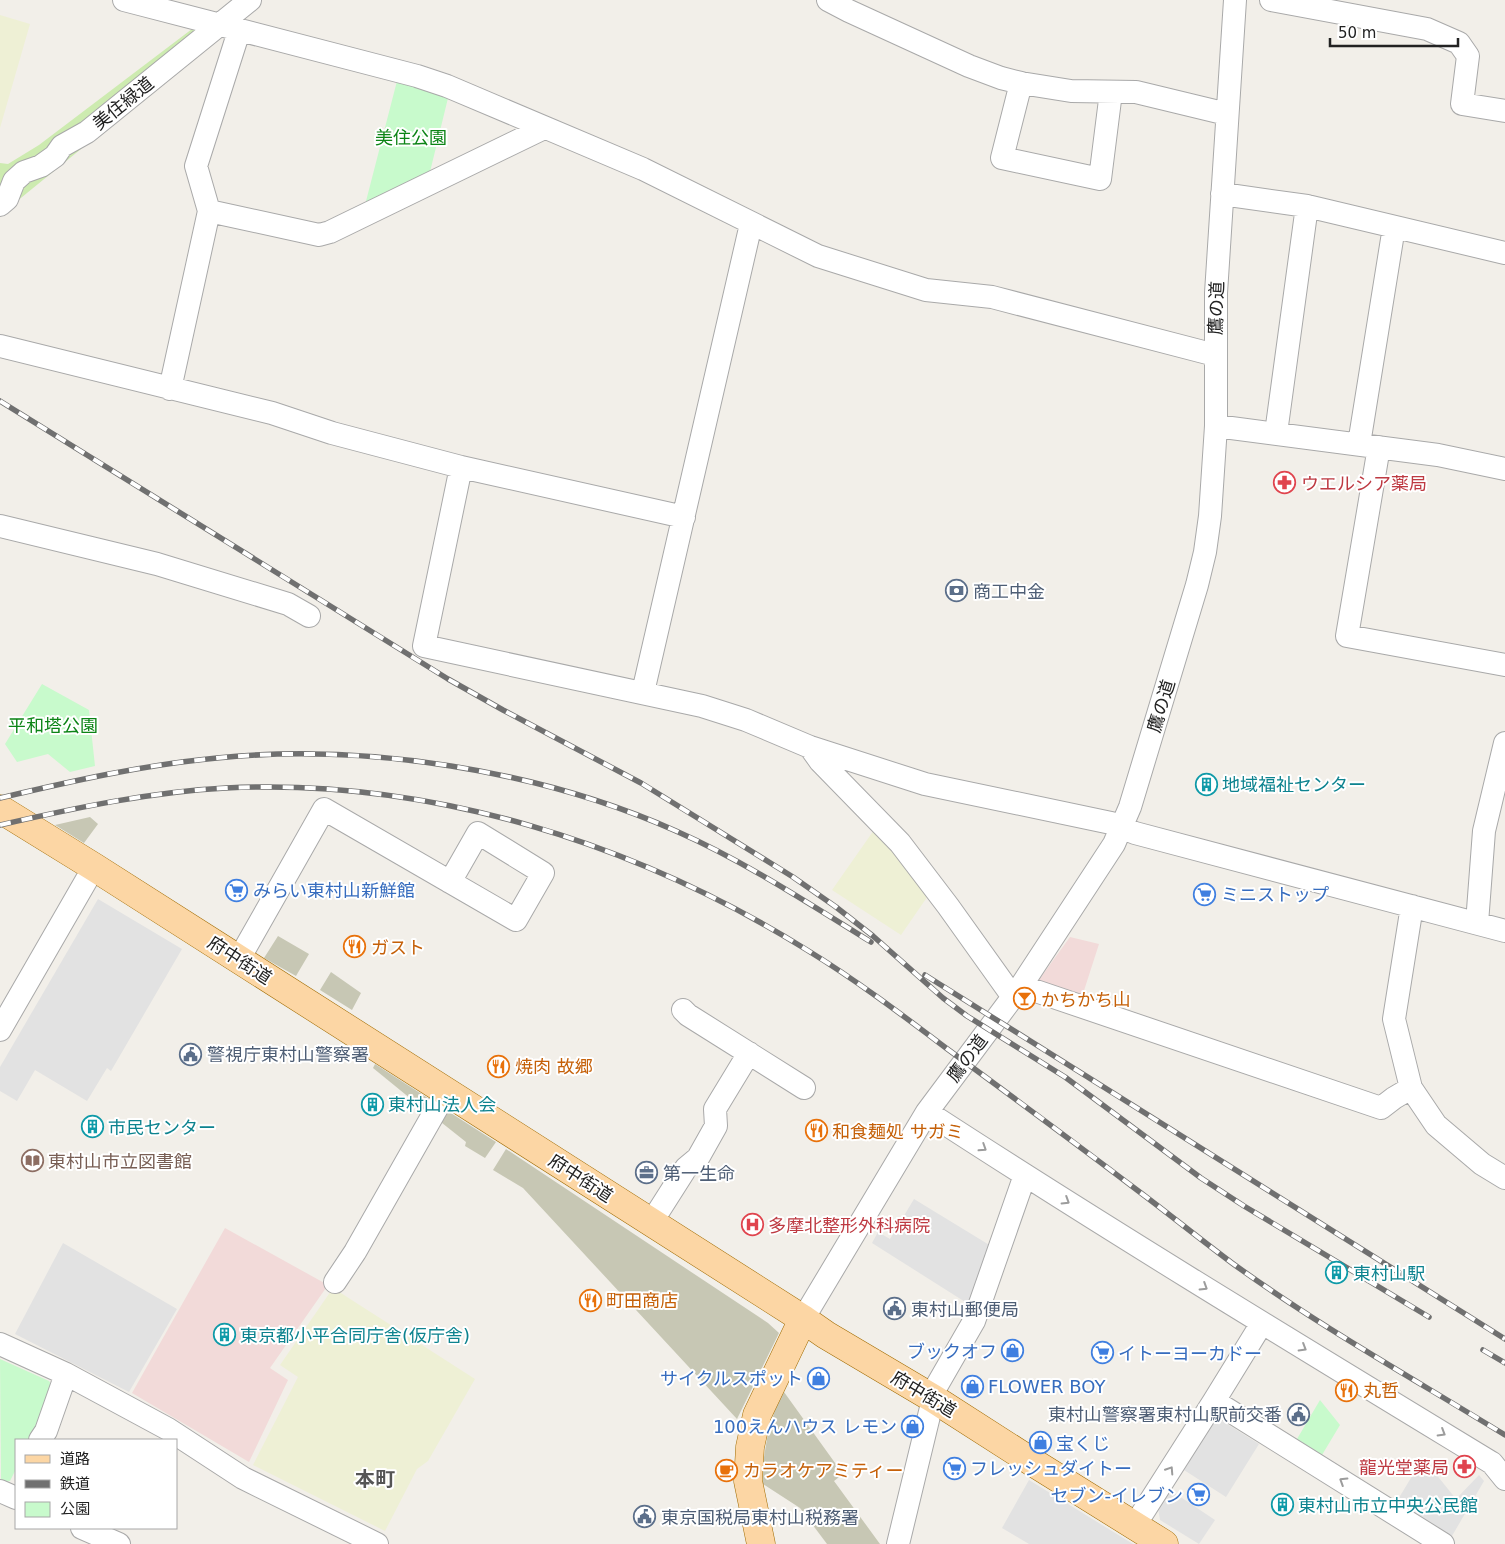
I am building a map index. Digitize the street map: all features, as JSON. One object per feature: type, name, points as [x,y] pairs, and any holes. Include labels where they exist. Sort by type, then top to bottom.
[{"type":"main road","name":"府中街道","points":[[0,809],[239,959],[826,1335],[934,1399],[1151,1538]]},
{"type":"main road","points":[[761,1544],[748,1481],[750,1447],[757,1415],[803,1319]]},
{"type":"street","points":[[124,0],[417,76],[447,86],[643,169],[818,256],[926,290],[992,297],[1215,355]]},
{"type":"street","name":"美住緑道","points":[[0,205],[7,199],[14,182],[24,172],[41,166],[56,156],[62,146],[87,132],[229,28],[250,0]]},
{"type":"street","points":[[828,0],[969,66],[1021,83],[1071,91],[1136,92],[1227,114]]},
{"type":"street","name":"鷹の道","points":[[803,1319],[928,1112],[1017,992],[1114,844],[1133,798],[1197,585],[1205,552],[1210,516],[1216,426],[1216,293],[1235,0]]},
{"type":"street","points":[[1271,0],[1426,29],[1459,43],[1468,56],[1462,104],[1505,111]]},
{"type":"street","points":[[170,389],[209,211],[196,166],[229,28]]},
{"type":"street","points":[[1021,83],[1002,158],[1100,179],[1111,92]]},
{"type":"street","points":[[209,211],[319,235],[330,232],[544,128]]},
{"type":"street","points":[[1222,194],[1307,206],[1505,253]]},
{"type":"street","points":[[1276,433],[1307,206]]},
{"type":"street","points":[[643,692],[751,224]]},
{"type":"street","points":[[1394,227],[1347,636],[1505,665]]},
{"type":"street","points":[[0,346],[272,413],[332,433],[461,467],[684,517]]},
{"type":"street","points":[[1216,426],[1438,455],[1505,469]]},
{"type":"street","points":[[461,467],[424,646],[702,706],[746,720],[810,747],[925,784],[1110,823],[1144,836],[1505,931]]},
{"type":"street","points":[[0,526],[157,564],[288,604],[308,616]]},
{"type":"street","points":[[1477,924],[1484,832],[1505,743]]},
{"type":"street","points":[[810,747],[820,761],[900,843],[1017,992],[1381,1108],[1411,1088]]},
{"type":"street","points":[[239,959],[324,809],[450,882]]},
{"type":"street","points":[[0,1030],[94,867]]},
{"type":"street","points":[[1412,906],[1394,1019],[1411,1088],[1436,1125],[1482,1164],[1505,1178]]},
{"type":"street","points":[[683,1010],[804,1088]]},
{"type":"street","points":[[651,1223],[686,1168],[698,1158],[716,1126],[715,1109],[749,1053]]},
{"type":"street","points":[[334,1282],[355,1252],[446,1092]]},
{"type":"street","points":[[928,1112],[1262,1323],[1492,1463],[1505,1479]]},
{"type":"street","points":[[898,1544],[936,1387],[974,1321],[1025,1175]]},
{"type":"street","points":[[1151,1538],[1214,1401],[1262,1323]]},
{"type":"street","points":[[0,1344],[66,1374],[168,1429],[243,1478],[377,1544]]},
{"type":"street","points":[[41,1439],[46,1431],[66,1374]]},
{"type":"street","points":[[1214,1401],[1443,1544]]},
{"type":"street","points":[[84,1529],[119,1544]]},
{"type":"shaded area","points":[[0,15],[30,24],[0,128]]},
{"type":"shaded area","points":[[90,817],[98,824],[84,843],[55,825]]},
{"type":"shaded area","points":[[874,830],[930,893],[901,935],[832,890]]},
{"type":"shaded area","points":[[98,899],[182,949],[111,1071],[107,1068],[87,1101],[35,1070],[17,1101],[0,1091],[0,1067]]},
{"type":"shaded area","points":[[278,936],[309,954],[296,976],[264,958]]},
{"type":"shaded area","points":[[1070,937],[1099,944],[1080,1003],[1033,988]]},
{"type":"shaded area","points":[[331,972],[361,993],[352,1010],[320,990]]},
{"type":"shaded area","points":[[375,1064],[434,1102],[427,1112],[373,1068]]},
{"type":"shaded area","points":[[443,1108],[496,1142],[485,1158],[465,1146],[466,1142],[437,1119]]},
{"type":"shaded area","points":[[506,1149],[768,1323],[779,1333],[737,1419],[523,1188],[493,1170]]},
{"type":"shaded area","points":[[914,1199],[991,1246],[970,1305],[872,1243],[878,1232],[890,1239]]},
{"type":"shaded area","points":[[225,1228],[328,1285],[270,1368],[288,1380],[249,1462],[132,1393]]},
{"type":"shaded area","points":[[63,1243],[177,1309],[129,1392],[15,1334]]},
{"type":"shaded area","points":[[333,1288],[475,1379],[428,1461],[417,1469],[385,1531],[253,1465],[298,1377],[280,1365]]},
{"type":"shaded area","points":[[784,1392],[843,1474],[834,1481],[880,1544],[827,1544],[800,1508],[763,1484],[763,1463],[768,1433],[775,1410]]},
{"type":"shaded area","points":[[1216,1417],[1259,1444],[1226,1497],[1184,1470]]},
{"type":"shaded area","points":[[1423,1458],[1456,1499],[1479,1475],[1484,1481],[1452,1536],[1397,1501]]},
{"type":"shaded area","points":[[1029,1480],[1133,1544],[1029,1544],[1002,1528]]},
{"type":"shaded area","points":[[1170,1490],[1215,1520],[1199,1544],[1160,1520],[1158,1508]]},
{"type":"green space","points":[[192,29],[197,31],[0,200],[0,163],[8,164],[39,145]]},
{"type":"green space","name":"美住公園","points":[[397,81],[448,98],[429,176],[365,205]]},
{"type":"green space","points":[[88,137],[92,140],[0,215],[19,185]]},
{"type":"green space","name":"平和塔公園","points":[[42,684],[89,710],[95,766],[70,772],[48,754],[17,762],[5,744]]},
{"type":"green space","points":[[0,1359],[49,1381],[53,1388],[32,1439],[15,1439],[15,1471],[10,1481],[1,1483]]},
{"type":"green space","points":[[1320,1400],[1340,1425],[1322,1455],[1297,1439]]},
{"type":"railway","points":[[0,401],[448,679],[641,783],[793,877],[873,936],[943,998],[967,1016],[1065,1077],[1201,1178],[1244,1206],[1429,1317]]},
{"type":"railway","points":[[0,798],[135,769],[217,758],[274,754],[332,754],[392,758],[451,766],[510,777],[567,792],[623,810],[676,831],[751,869],[871,942]]},
{"type":"railway","points":[[0,825],[84,807],[169,793],[226,788],[302,788],[379,794],[454,807],[528,825],[601,849],[672,878],[741,912],[825,961],[861,985],[1090,1154],[1232,1263],[1299,1309],[1505,1435]]},
{"type":"railway","points":[[925,975],[1505,1339]]},
{"type":"railway","points":[[1483,1350],[1505,1363]]},
{"type":"place","name":"ウエルシア薬局","points":[[1285,483]]},
{"type":"place","name":"商工中金","points":[[957,591]]},
{"type":"place","name":"地域福祉センター","points":[[1206,784]]},
{"type":"place","name":"みらい東村山新鮮館","points":[[237,890]]},
{"type":"place","name":"ミニストップ","points":[[1205,894]]},
{"type":"place","name":"ガスト","points":[[355,947]]},
{"type":"place","name":"かちかち山","points":[[1025,999]]},
{"type":"place","name":"警視庁東村山警察署","points":[[191,1054]]},
{"type":"place","name":"焼肉 故郷","points":[[499,1066]]},
{"type":"place","name":"東村山法人会","points":[[372,1104]]},
{"type":"place","name":"市民センター","points":[[92,1127]]},
{"type":"place","name":"和食麺処 サガミ","points":[[816,1131]]},
{"type":"place","name":"東村山市立図書館","points":[[32,1161]]},
{"type":"place","name":"第一生命","points":[[647,1173]]},
{"type":"place","name":"多摩北整形外科病院","points":[[752,1225]]},
{"type":"place","name":"東村山駅","points":[[1337,1273]]},
{"type":"place","name":"町田商店","points":[[590,1300]]},
{"type":"place","name":"東村山郵便局","points":[[895,1309]]},
{"type":"place","name":"東京都小平合同庁舎(仮庁舎)","points":[[224,1335]]},
{"type":"place","name":"ブックオフ","points":[[1013,1351]]},
{"type":"place","name":"イトーヨーカドー","points":[[1102,1353]]},
{"type":"place","name":"サイクルスポット","points":[[819,1378]]},
{"type":"place","name":"FLOWER BOY","points":[[972,1386]]},
{"type":"place","name":"丸哲","points":[[1347,1390]]},
{"type":"place","name":"東村山警察署東村山駅前交番","points":[[1298,1414]]},
{"type":"place","name":"100えんハウス レモン","points":[[913,1426]]},
{"type":"place","name":"宝くじ","points":[[1040,1443]]},
{"type":"place","name":"龍光堂薬局","points":[[1465,1467]]},
{"type":"place","name":"フレッシュダイトー","points":[[954,1468]]},
{"type":"place","name":"カラオケアミティー","points":[[727,1470]]},
{"type":"place","name":"セブン-イレブン","points":[[1199,1495]]},
{"type":"place","name":"東村山市立中央公民館","points":[[1282,1505]]},
{"type":"place","name":"東京国税局東村山税務署","points":[[645,1517]]},
{"type":"district","name":"本町","points":[[375,1479]]}]
